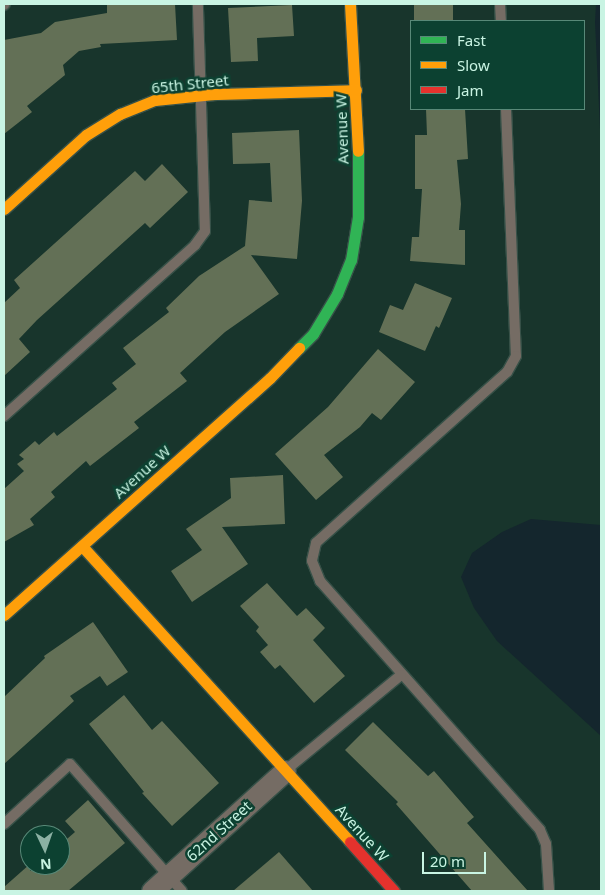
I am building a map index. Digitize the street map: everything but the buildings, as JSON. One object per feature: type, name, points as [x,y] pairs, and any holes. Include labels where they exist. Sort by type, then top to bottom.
[{"type":"street","name":"Avenue W","points":[[350,4],[356,90],[358,217],[351,260],[327,310],[313,334],[270,378],[82,546],[394,891]]},
{"type":"street","name":"65th Street","points":[[4,209],[86,135],[120,114],[155,100],[202,95],[356,90]]},
{"type":"street","points":[[4,615],[82,546]]},
{"type":"street","name":"62nd Street","points":[[152,891],[176,884],[286,771]]},
{"type":"lane","points":[[4,416],[195,245],[206,231],[198,4]]},
{"type":"lane","points":[[500,4],[501,20]]},
{"type":"lane","points":[[506,110],[516,356],[507,372],[316,543],[312,553],[314,570],[320,581],[540,830],[544,837],[548,858],[549,891]]},
{"type":"lane","points":[[286,771],[402,675]]},
{"type":"lane","points":[[4,824],[70,764],[176,884]]},
{"type":"water","points":[[596,4],[601,4],[601,151],[595,22]]},
{"type":"water","points":[[531,519],[601,525],[601,736],[497,641],[474,608],[461,577],[472,553],[502,532]]},
{"type":"traffic: fast","points":[[299,348],[313,334],[337,294],[351,260],[358,217],[358,151]]},
{"type":"traffic: slow","points":[[350,4],[358,151]]},
{"type":"traffic: slow","points":[[4,209],[86,135],[120,114],[155,100],[214,94],[356,90]]},
{"type":"traffic: slow","points":[[4,615],[270,378],[299,348]]},
{"type":"traffic: slow","points":[[82,546],[350,842]]},
{"type":"traffic: jam","points":[[350,842],[394,891]]}]
